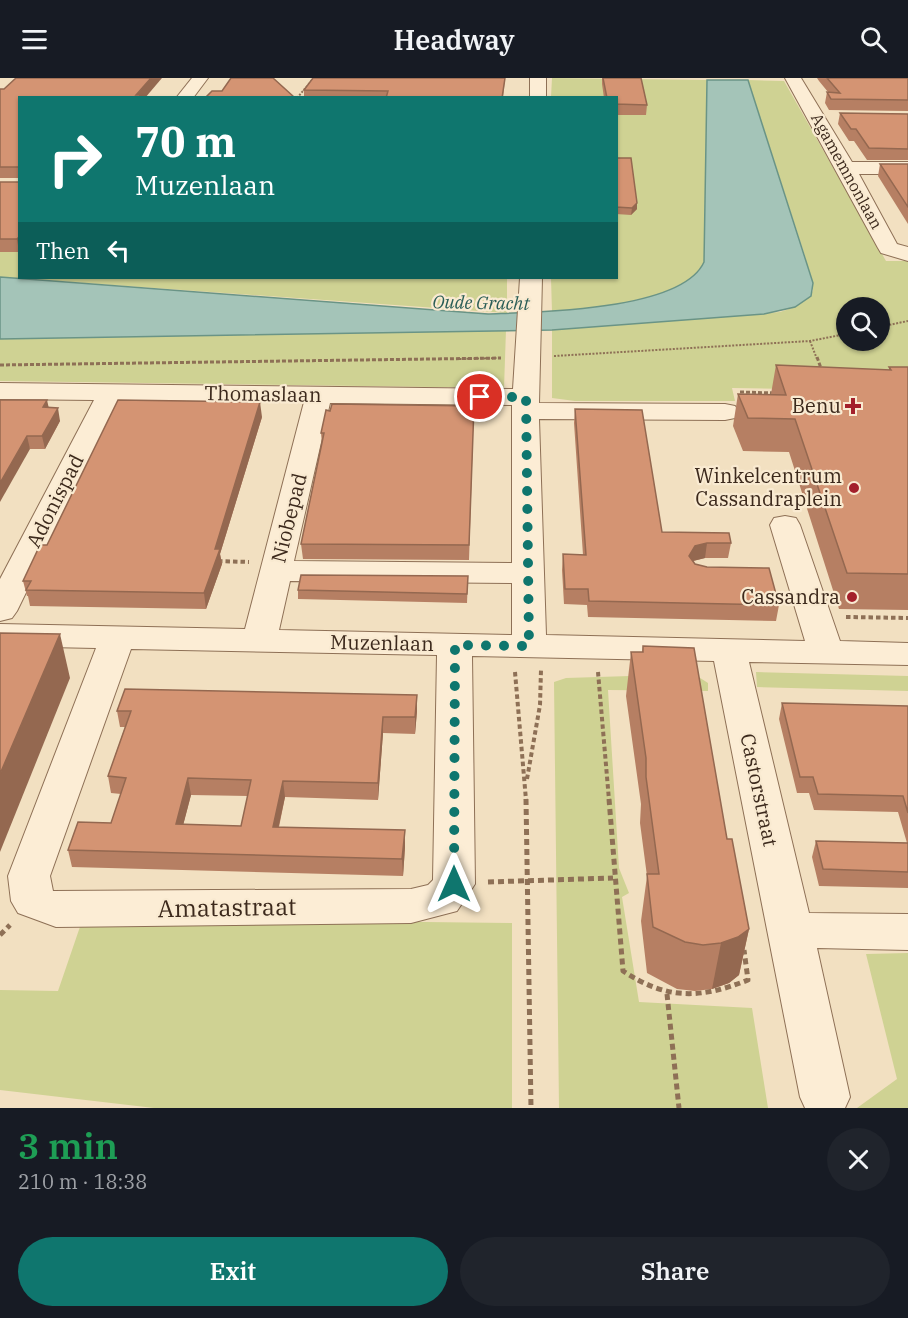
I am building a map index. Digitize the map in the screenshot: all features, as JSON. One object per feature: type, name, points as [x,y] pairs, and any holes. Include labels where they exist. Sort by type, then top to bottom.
[{"type":"street","points":[[186,96],[200,78]]},
{"type":"street","points":[[538,78],[538,96]]},
{"type":"street","name":"Agamemnonlaan","points":[[793,78],[846,168],[889,248],[908,254]]},
{"type":"street","points":[[817,117],[840,118]]},
{"type":"street","points":[[846,168],[908,168]]},
{"type":"street","points":[[529,660],[526,404],[531,279]]},
{"type":"street","name":"Thomaslaan","points":[[0,391],[319,395],[724,412]]},
{"type":"street","name":"Adonispad","points":[[0,611],[11,566],[111,392]]},
{"type":"street","name":"Niobepad","points":[[259,640],[319,395]]},
{"type":"street","points":[[785,525],[826,652]]},
{"type":"street","points":[[277,566],[528,573]]},
{"type":"street","points":[[765,571],[801,571]]},
{"type":"street","name":"Muzenlaan","points":[[0,635],[455,645],[529,660],[729,651],[908,654]]},
{"type":"street","name":"Amatastraat","points":[[117,638],[29,876],[33,901],[56,910],[411,906],[442,899],[454,884],[455,645]]},
{"type":"street","name":"Castorstraat","points":[[729,651],[825,1096]]},
{"type":"street","points":[[791,930],[908,932]]},
{"type":"path","points":[[299,96],[314,78]]},
{"type":"path","points":[[890,325],[908,321]]},
{"type":"path","points":[[0,365],[148,365],[528,333],[810,342],[836,336]]},
{"type":"path","points":[[810,342],[822,373]]},
{"type":"path","points":[[724,412],[746,412],[740,392],[785,393]]},
{"type":"path","points":[[209,561],[277,566]]},
{"type":"path","points":[[814,617],[908,618]]},
{"type":"path","points":[[526,782],[540,705],[541,669],[529,660],[515,669],[516,704],[526,782],[530,879],[531,1108]]},
{"type":"path","points":[[598,676],[623,971],[644,986],[667,994],[720,992],[748,980],[743,948]]},
{"type":"path","points":[[530,879],[614,878]]},
{"type":"path","points":[[667,994],[679,1108]]},
{"type":"green space","points":[[552,78],[707,80],[704,262],[689,281],[637,300],[552,312],[551,279],[618,279],[618,96],[551,96]]},
{"type":"green space","points":[[748,80],[784,81],[886,261],[908,261],[908,391],[732,388],[735,401],[575,401],[552,398],[552,330],[780,312],[795,307],[813,291],[805,256]]},
{"type":"green space","points":[[0,191],[18,191],[18,278],[0,277]]},
{"type":"green space","points":[[28,279],[507,279],[507,313]]},
{"type":"green space","points":[[506,330],[504,388],[0,381],[0,339]]},
{"type":"green space","points":[[756,672],[908,676],[908,691],[757,687]]},
{"type":"green space","points":[[694,674],[708,683],[708,691],[608,690],[619,868],[629,893],[622,897],[639,1002],[752,1008],[768,1108],[559,1108],[554,682],[566,678]]},
{"type":"green space","points":[[83,918],[512,923],[512,1108],[154,1108],[0,1090],[0,990],[58,991]]},
{"type":"green space","points":[[908,953],[908,1108],[857,1108],[897,1079],[866,954]]},
{"type":"shaded area","points":[[707,80],[748,80],[813,283],[811,296],[795,307],[764,314],[552,330],[0,339],[0,277],[488,314],[572,310],[639,299],[668,291],[690,278],[704,262]]},
{"type":"building","points":[[16,78],[151,78],[136,95],[140,96],[18,96],[18,167],[0,167],[0,89],[4,89]]},
{"type":"building","points":[[231,78],[273,78],[293,96],[207,96],[212,91],[222,91]]},
{"type":"building","points":[[313,78],[505,78],[502,96],[387,96],[388,91],[304,90]]},
{"type":"building","points":[[603,78],[641,78],[647,105],[618,104],[618,96],[607,96]]},
{"type":"building","points":[[827,78],[908,78],[908,100],[831,99],[827,92],[840,93]]},
{"type":"building","points":[[840,113],[908,114],[908,149],[869,148],[856,129],[851,129]]},
{"type":"building","points":[[618,158],[631,158],[637,203],[632,208],[618,207]]},
{"type":"building","points":[[880,164],[908,164],[908,207]]},
{"type":"building","points":[[0,182],[18,182],[17,239],[0,239]]},
{"type":"building","points":[[776,365],[891,370],[889,367],[908,367],[908,574],[847,573],[795,419],[748,418],[738,394],[786,395]]},
{"type":"building","points":[[0,400],[47,400],[43,407],[58,408],[42,436],[27,436],[0,483]]},
{"type":"building","points":[[118,400],[260,402],[215,549],[220,549],[204,593],[26,590],[31,581],[23,581],[40,545],[47,545]]},
{"type":"building","points":[[332,404],[474,406],[469,545],[301,544],[324,433],[321,433],[326,410],[330,411]]},
{"type":"building","points":[[575,409],[642,410],[662,532],[729,533],[731,543],[707,543],[695,546],[689,556],[695,564],[707,567],[769,568],[779,605],[589,601],[588,589],[565,589],[563,554],[586,555]]},
{"type":"building","points":[[301,575],[468,576],[467,594],[298,590]]},
{"type":"building","points":[[0,633],[60,634],[0,774]]},
{"type":"building","points":[[643,646],[694,648],[727,839],[732,839],[749,929],[738,937],[721,943],[703,945],[685,942],[653,927],[647,874],[659,874],[631,652],[643,652]]},
{"type":"building","points":[[125,689],[417,695],[415,717],[383,717],[378,783],[283,781],[273,827],[405,830],[402,859],[68,850],[78,822],[111,823],[126,778],[108,776],[131,711],[117,711]],"holes":[[[188,778],[251,780],[241,826],[176,824]]]},
{"type":"building","points":[[782,703],[908,706],[908,813],[903,796],[818,794],[813,777],[800,777]]},
{"type":"building","points":[[816,841],[908,843],[908,872],[823,869]]},
{"type":"place","name":"Benu","points":[[853,406]]},
{"type":"place","name":"Winkelcentrum Cassandraplein","points":[[854,488]]},
{"type":"place","name":"Cassandra","points":[[852,597]]},
{"type":"route","points":[[454,884],[455,645],[529,646],[526,397],[480,397]]},
{"type":"water label","name":"Oude Gracht","points":[[481,303]]}]
